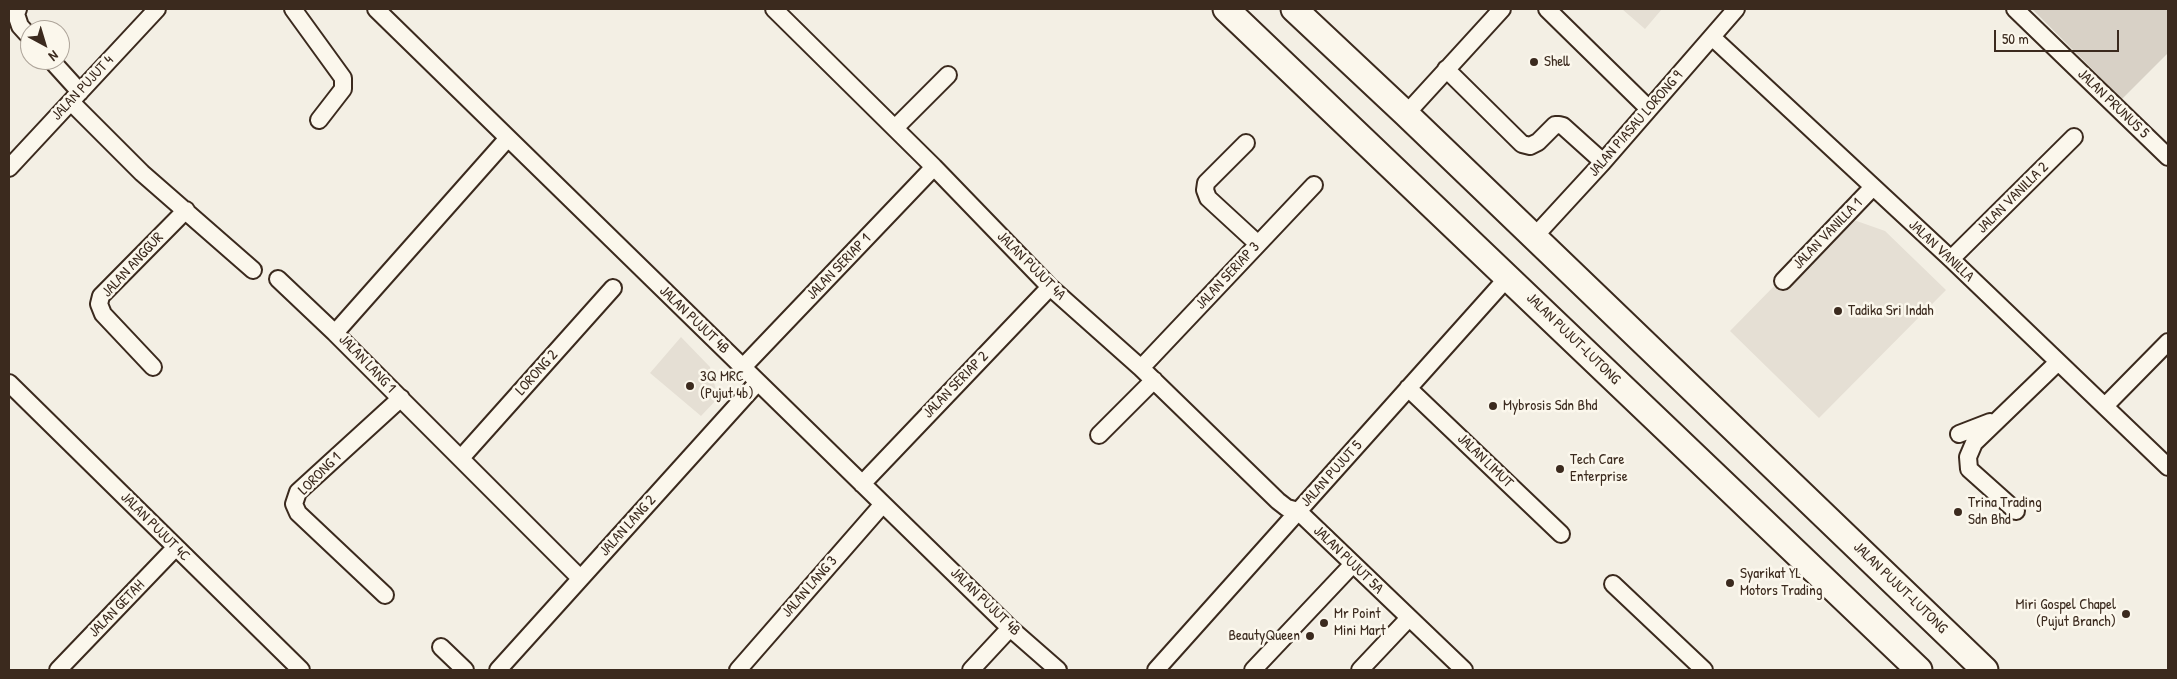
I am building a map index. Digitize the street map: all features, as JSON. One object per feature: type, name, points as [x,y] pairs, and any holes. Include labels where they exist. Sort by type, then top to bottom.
[{"type":"highway","name":"JALAN PUJUT-LUTONG","points":[[1226,9],[1918,670]]},
{"type":"highway","name":"JALAN PUJUT-LUTONG","points":[[1294,9],[1406,114],[1985,670]]},
{"type":"street","points":[[18,9],[16,14],[20,26]]},
{"type":"street","name":"JALAN PUJUT 4","points":[[9,168],[157,9]]},
{"type":"street","points":[[293,9],[343,78],[343,89],[319,120]]},
{"type":"street","name":"JALAN PUJUT 4B","points":[[376,9],[1010,628],[1058,670]]},
{"type":"street","name":"JALAN PUJUT 4A","points":[[774,9],[934,167],[1050,287],[1154,380],[1278,501],[1287,508],[1298,511]]},
{"type":"street","points":[[1406,114],[1502,9]]},
{"type":"street","points":[[1547,9],[1649,109]]},
{"type":"street","name":"JALAN PIASAU LORONG 9","points":[[1534,237],[1603,162],[1736,9]]},
{"type":"street","name":"JALAN PRUNUS 5","points":[[2015,9],[2168,157]]},
{"type":"street","name":"JALAN VANILLA","points":[[1712,37],[1952,259],[2168,467]]},
{"type":"street","points":[[1446,69],[1522,144],[1530,146],[1538,142],[1555,125],[1559,125],[1563,126],[1603,162]]},
{"type":"street","points":[[57,70],[75,97],[142,173],[253,270]]},
{"type":"street","points":[[895,128],[948,75]]},
{"type":"street","name":"JALAN VANILLA 2","points":[[1952,259],[2074,137]]},
{"type":"street","name":"JALAN LANG 1","points":[[508,138],[335,333],[580,578]]},
{"type":"street","points":[[1246,143],[1206,183],[1205,190],[1208,198],[1258,244]]},
{"type":"street","name":"JALAN SERIAP 1","points":[[743,367],[934,167]]},
{"type":"street","name":"JALAN SERIAP 3","points":[[1141,368],[1314,185]]},
{"type":"street","name":"JALAN VANILLA 1","points":[[1783,281],[1873,187]]},
{"type":"street","name":"JALAN ANGGUR","points":[[153,367],[103,314],[99,304],[102,296],[186,210]]},
{"type":"street","name":"JALAN PUJUT 5","points":[[1156,670],[1508,277]]},
{"type":"street","points":[[278,279],[335,333]]},
{"type":"street","name":"JALAN SERIAP 2","points":[[862,484],[1050,287]]},
{"type":"street","name":"LORONG 2","points":[[461,458],[613,288]]},
{"type":"street","points":[[2105,406],[2168,342]]},
{"type":"street","points":[[2016,511],[1969,469],[1968,457],[1974,442],[2058,362]]},
{"type":"street","points":[[1099,435],[1154,380]]},
{"type":"street","name":"JALAN LANG 2","points":[[498,670],[758,382]]},
{"type":"street","name":"JALAN PUJUT 4C","points":[[9,383],[301,670]]},
{"type":"street","name":"JALAN LIMUT","points":[[1408,388],[1561,534]]},
{"type":"street","name":"LORONG 1","points":[[386,595],[298,513],[294,504],[298,492],[401,398]]},
{"type":"street","points":[[1959,434],[2000,418]]},
{"type":"street","name":"JALAN LANG 3","points":[[738,670],[883,504]]},
{"type":"street","name":"JALAN PUJUT 5A","points":[[1298,511],[1464,670]]},
{"type":"street","name":"JALAN GETAH","points":[[58,670],[176,547]]},
{"type":"street","points":[[1253,670],[1353,564]]},
{"type":"street","points":[[1613,584],[1704,670]]},
{"type":"street","points":[[1360,670],[1409,618]]},
{"type":"street","points":[[972,670],[1010,628]]},
{"type":"street","points":[[441,647],[465,670]]},
{"type":"shaded area","points":[[1622,9],[1662,9],[1645,29]]},
{"type":"shaded area","points":[[2032,9],[2168,9],[2168,53],[2122,99]]},
{"type":"shaded area","name":"Tadika Sri Indah","points":[[1851,219],[1885,231],[1946,290],[1819,418],[1730,331],[1781,279]]},
{"type":"shaded area","name":"3Q MRC (Pujut 4b)","points":[[681,337],[710,367],[718,398],[701,416],[650,373]]},
{"type":"place","name":"Shell","points":[[1534,62]]},
{"type":"place","name":"Tadika Sri Indah","points":[[1838,311]]},
{"type":"place","name":"3Q MRC (Pujut 4b)","points":[[690,386]]},
{"type":"place","name":"Mybrosis Sdn Bhd","points":[[1493,406]]},
{"type":"place","name":"Tech Care Enterprise","points":[[1560,469]]},
{"type":"place","name":"Trina Trading Sdn Bhd","points":[[1958,512]]},
{"type":"place","name":"Syarikat YL Motors Trading","points":[[1730,583]]},
{"type":"place","name":"Miri Gospel Chapel (Pujut Branch)","points":[[2126,614]]},
{"type":"place","name":"Mr Point Mini Mart","points":[[1324,623]]},
{"type":"place","name":"BeautyQueen","points":[[1310,636]]}]
